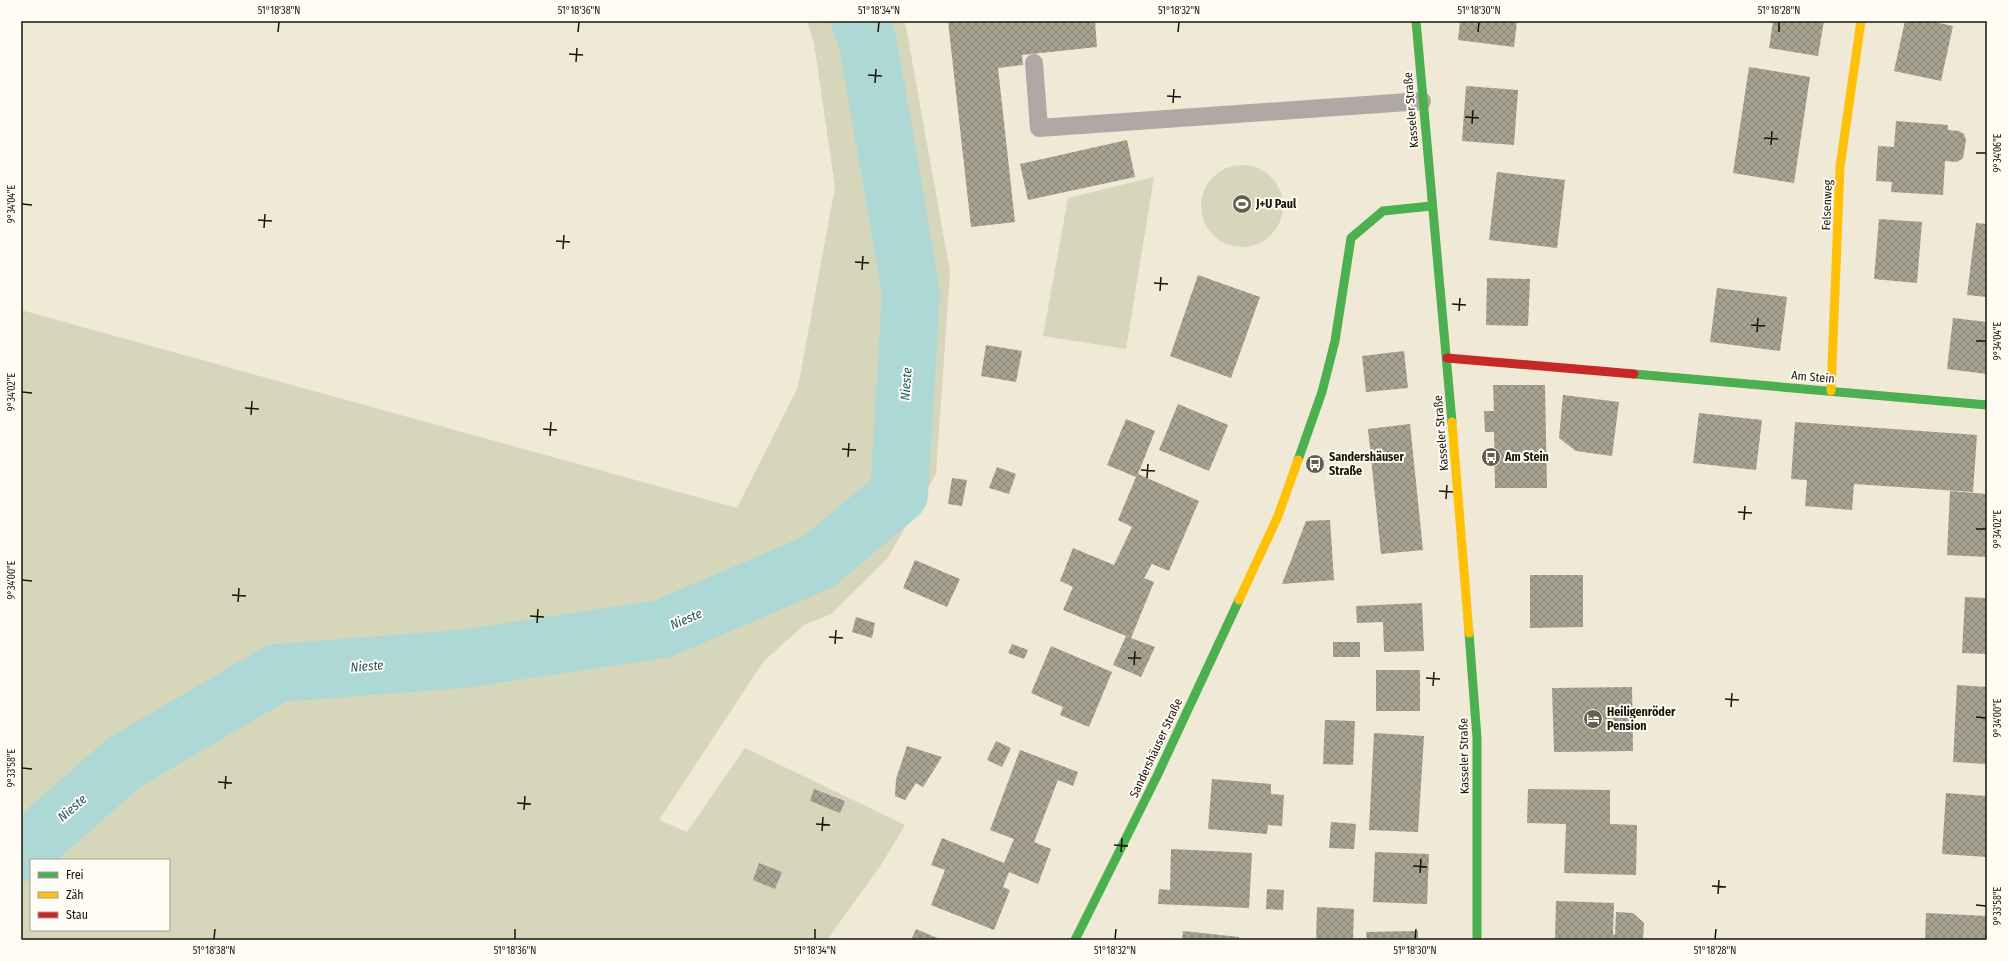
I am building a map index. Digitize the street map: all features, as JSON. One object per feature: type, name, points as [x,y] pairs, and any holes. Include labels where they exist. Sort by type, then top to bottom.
[{"type":"street","name":"Kasseler Straße","points":[[1416,21],[1431,206],[1447,358],[1477,738],[1477,940]]},
{"type":"street","name":"Felsenweg","points":[[1831,391],[1840,166],[1861,21]]},
{"type":"street","name":"Sandershäuser Straße","points":[[1075,940],[1157,776],[1278,516],[1322,392],[1335,341],[1351,238],[1383,211],[1431,206]]},
{"type":"street","name":"Am Stein","points":[[1447,358],[1987,405]]},
{"type":"lane","points":[[1034,63],[1039,128],[1422,101]]},
{"type":"green space","points":[[807,21],[905,21],[950,272],[936,474],[887,559],[831,614],[804,625],[763,662],[659,820],[687,832],[745,748],[905,825],[881,865],[827,940],[21,940],[21,310],[737,508],[798,387],[835,187],[814,43]]},
{"type":"green space","name":"J+U Paul","points":[[1242,165],[1258,168],[1271,177],[1280,190],[1283,206],[1280,222],[1271,235],[1258,244],[1242,247],[1226,244],[1213,235],[1204,222],[1201,206],[1204,190],[1213,177],[1226,168]]},
{"type":"green space","points":[[1154,177],[1126,349],[1043,336],[1068,198]]},
{"type":"building","points":[[948,21],[1095,21],[1097,47],[1022,55],[1023,65],[998,68],[1015,222],[971,227]]},
{"type":"building","points":[[1460,21],[1517,21],[1514,47],[1458,40]]},
{"type":"building","points":[[1773,21],[1824,21],[1818,56],[1769,48]]},
{"type":"building","points":[[1905,21],[1930,21],[1953,26],[1941,81],[1894,71]]},
{"type":"building","points":[[1749,67],[1810,77],[1794,183],[1733,173]]},
{"type":"building","points":[[1466,86],[1518,90],[1514,145],[1462,141]]},
{"type":"building","points":[[1896,121],[1948,125],[1948,130],[1959,131],[1964,134],[1966,140],[1963,158],[1957,162],[1945,161],[1943,195],[1891,192],[1892,182],[1876,181],[1878,146],[1894,147]]},
{"type":"building","points":[[1127,140],[1135,177],[1028,200],[1020,164]]},
{"type":"building","points":[[1497,172],[1565,180],[1557,248],[1489,240]]},
{"type":"building","points":[[1879,219],[1922,222],[1917,283],[1874,279]]},
{"type":"building","points":[[1976,223],[1987,224],[1987,297],[1967,295]]},
{"type":"building","points":[[1198,275],[1260,297],[1231,378],[1170,356]]},
{"type":"building","points":[[1487,278],[1530,279],[1528,326],[1486,325]]},
{"type":"building","points":[[1717,288],[1787,297],[1780,351],[1710,342]]},
{"type":"building","points":[[1953,318],[1987,322],[1987,374],[1947,369]]},
{"type":"building","points":[[986,345],[1022,351],[1016,382],[981,376]]},
{"type":"building","points":[[1404,351],[1408,388],[1366,392],[1362,356]]},
{"type":"building","points":[[1493,385],[1545,385],[1547,488],[1495,488],[1494,432],[1485,432],[1484,411],[1494,411]]},
{"type":"building","points":[[1563,395],[1619,402],[1612,456],[1576,451],[1559,438]]},
{"type":"building","points":[[1178,404],[1228,425],[1209,471],[1159,450]]},
{"type":"building","points":[[1699,413],[1762,420],[1756,470],[1693,463]]},
{"type":"building","points":[[1126,419],[1155,431],[1138,474],[1199,501],[1169,571],[1152,564],[1144,578],[1154,582],[1131,638],[1155,647],[1141,677],[1113,665],[1126,636],[1063,610],[1073,587],[1060,581],[1073,548],[1114,565],[1132,527],[1118,520],[1136,477],[1107,465]]},
{"type":"building","points":[[1795,422],[1977,435],[1973,492],[1854,484],[1852,510],[1805,506],[1807,480],[1791,479]]},
{"type":"building","points":[[1410,424],[1423,550],[1381,554],[1368,429]]},
{"type":"building","points":[[997,467],[1016,474],[1009,494],[989,488]]},
{"type":"building","points":[[952,478],[967,480],[962,506],[948,504]]},
{"type":"building","points":[[1950,491],[1987,494],[1987,557],[1947,555]]},
{"type":"building","points":[[1330,520],[1334,580],[1282,584],[1306,521]]},
{"type":"building","points":[[915,560],[960,579],[947,607],[903,588]]},
{"type":"building","points":[[1530,575],[1583,575],[1583,627],[1530,628]]},
{"type":"building","points":[[1965,597],[1987,598],[1987,654],[1962,653]]},
{"type":"building","points":[[1422,603],[1424,651],[1384,652],[1383,622],[1357,623],[1356,606]]},
{"type":"building","points":[[856,617],[875,623],[872,638],[852,632]]},
{"type":"building","points":[[1333,642],[1360,642],[1360,657],[1333,657]]},
{"type":"building","points":[[1012,644],[1028,650],[1024,659],[1008,653]]},
{"type":"building","points":[[1051,646],[1112,672],[1089,727],[1060,715],[1063,707],[1031,693]]},
{"type":"building","points":[[1376,670],[1420,670],[1420,711],[1376,711]]},
{"type":"building","points":[[1957,685],[1987,687],[1987,764],[1953,762]]},
{"type":"building","name":"Heiligenröder Pension","points":[[1632,687],[1633,751],[1554,752],[1552,688]]},
{"type":"building","points":[[1325,720],[1355,721],[1353,765],[1323,764]]},
{"type":"building","points":[[1374,733],[1424,736],[1418,832],[1369,830]]},
{"type":"building","points":[[996,741],[1011,748],[1002,767],[987,760]]},
{"type":"building","points":[[907,746],[942,757],[923,787],[916,783],[905,800],[895,796],[896,779]]},
{"type":"building","points":[[1020,750],[1078,772],[1073,786],[1058,780],[1034,842],[1051,849],[1038,884],[1009,872],[1003,887],[1010,890],[994,930],[931,905],[945,870],[931,865],[942,838],[1004,863],[1014,839],[990,830]]},
{"type":"building","points":[[1212,779],[1271,784],[1271,794],[1284,795],[1282,826],[1268,825],[1267,834],[1208,829]]},
{"type":"building","points":[[814,789],[845,801],[840,813],[810,801]]},
{"type":"building","points":[[1528,789],[1610,790],[1610,824],[1637,825],[1636,875],[1564,873],[1566,824],[1527,823]]},
{"type":"building","points":[[1946,793],[1987,796],[1987,857],[1942,854]]},
{"type":"building","points":[[1331,822],[1356,824],[1354,849],[1329,848]]},
{"type":"building","points":[[1171,849],[1252,853],[1249,908],[1158,904],[1159,889],[1170,890]]},
{"type":"building","points":[[1375,852],[1429,854],[1427,904],[1373,902]]},
{"type":"building","points":[[759,863],[782,872],[775,889],[753,880]]},
{"type":"building","points":[[1267,889],[1284,890],[1283,910],[1266,909]]},
{"type":"building","points":[[1556,901],[1614,903],[1613,934],[1615,935],[1616,912],[1633,913],[1644,923],[1643,940],[1555,940]]},
{"type":"building","points":[[1317,907],[1354,909],[1353,940],[1316,940]]},
{"type":"building","points":[[1926,913],[1987,916],[1987,940],[1925,940]]},
{"type":"building","points":[[916,929],[942,940],[911,940]]},
{"type":"building","points":[[1183,931],[1239,937],[1238,940],[1182,940]]},
{"type":"building","points":[[1418,931],[1418,940],[1367,940],[1366,932]]},
{"type":"waterway","name":"Nieste","points":[[21,853],[125,762],[277,673],[462,659],[662,629],[818,562],[899,494],[911,294],[868,42],[860,21]]},
{"type":"traffic: fast","points":[[1416,21],[1452,422]]},
{"type":"traffic: fast","points":[[1298,460],[1322,392],[1335,341],[1351,238],[1383,211],[1431,206]]},
{"type":"traffic: fast","points":[[1634,374],[1987,405]]},
{"type":"traffic: fast","points":[[1075,940],[1157,776],[1239,600]]},
{"type":"traffic: fast","points":[[1469,633],[1477,738],[1477,940]]},
{"type":"traffic: slow","points":[[1831,391],[1840,167],[1861,21]]},
{"type":"traffic: slow","points":[[1452,422],[1469,633]]},
{"type":"traffic: slow","points":[[1239,600],[1278,516],[1298,460]]},
{"type":"traffic: jam","points":[[1447,358],[1634,374]]},
{"type":"place","name":"J+U Paul","points":[[1242,204]]},
{"type":"place","name":"Am Stein","points":[[1491,457]]},
{"type":"place","name":"Sandershäuser Straße","points":[[1315,464]]},
{"type":"place","name":"Heiligenröder Pension","points":[[1593,719]]}]
